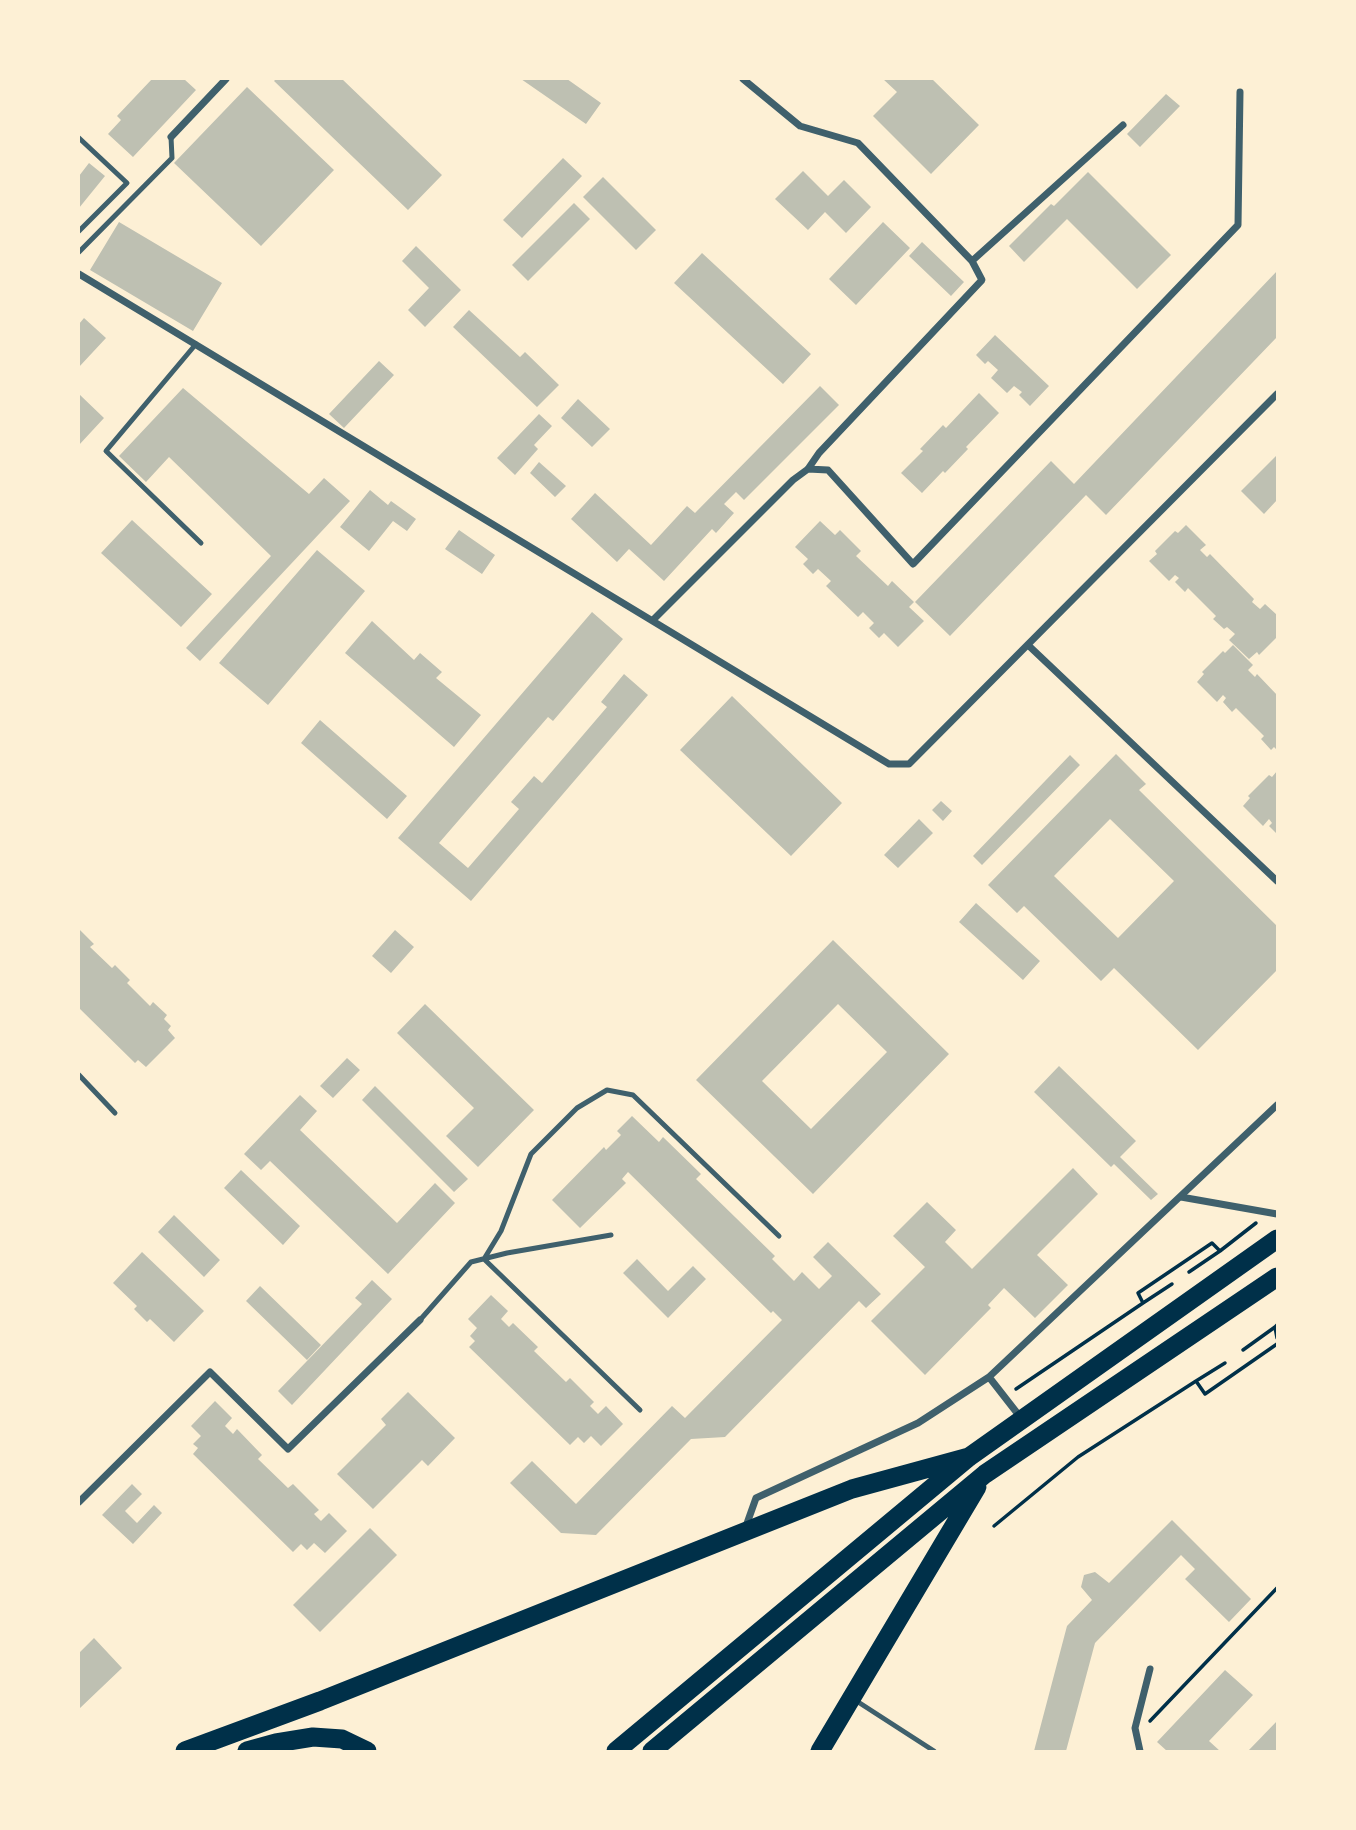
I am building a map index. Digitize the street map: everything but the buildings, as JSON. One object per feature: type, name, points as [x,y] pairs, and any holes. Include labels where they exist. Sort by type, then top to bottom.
[{"type":"highway","points":[[616,1751],[969,1457],[1277,1240]]},
{"type":"highway","points":[[652,1751],[985,1474],[1277,1277]]},
{"type":"highway","points":[[185,1751],[333,1696],[852,1489],[969,1457]]},
{"type":"highway","points":[[820,1751],[985,1474]]},
{"type":"highway","points":[[247,1751],[313,1737],[342,1739],[367,1751]]},
{"type":"street","points":[[170,137],[226,79]]},
{"type":"street","points":[[653,620],[793,480],[808,469],[819,453],[982,280],[972,261],[858,143],[800,126],[743,79]]},
{"type":"street","points":[[808,469],[828,470],[913,564],[1238,225],[1241,92]]},
{"type":"street","points":[[972,261],[1124,125]]},
{"type":"street","points":[[79,274],[889,764],[909,764],[1277,394]]},
{"type":"street","points":[[1028,645],[1277,881]]},
{"type":"street","points":[[744,1532],[756,1498],[918,1423],[989,1377],[1277,1105]]},
{"type":"street","points":[[1181,1197],[1273,1213]]},
{"type":"street","points":[[79,1502],[210,1372],[288,1449],[420,1320]]},
{"type":"street","points":[[989,1377],[1022,1419]]},
{"type":"street","points":[[1140,1751],[1135,1728],[1150,1669]]},
{"type":"lane","points":[[79,252],[172,158],[170,137]]},
{"type":"lane","points":[[79,138],[127,183],[79,231]]},
{"type":"lane","points":[[196,344],[106,451],[201,543]]},
{"type":"lane","points":[[79,1075],[114,1113]]},
{"type":"lane","points":[[484,1259],[501,1231],[531,1154],[577,1108],[607,1090],[633,1095],[779,1236]]},
{"type":"lane","points":[[420,1320],[471,1262],[611,1235]]},
{"type":"lane","points":[[484,1259],[640,1410]]},
{"type":"lane","points":[[852,1698],[934,1751]]},
{"type":"path","points":[[1189,1272],[1273,1213]]},
{"type":"path","points":[[1143,1303],[1138,1293],[1212,1243],[1220,1251]]},
{"type":"path","points":[[1005,1397],[1172,1284]]},
{"type":"path","points":[[1276,1326],[1277,1338]]},
{"type":"path","points":[[1243,1350],[1276,1326]]},
{"type":"path","points":[[1196,1381],[1205,1394],[1277,1344]]},
{"type":"path","points":[[994,1526],[1078,1457],[1225,1363]]},
{"type":"path","points":[[1137,1735],[1277,1588]]},
{"type":"tram line","points":[[305,1751],[330,1751]]}]
